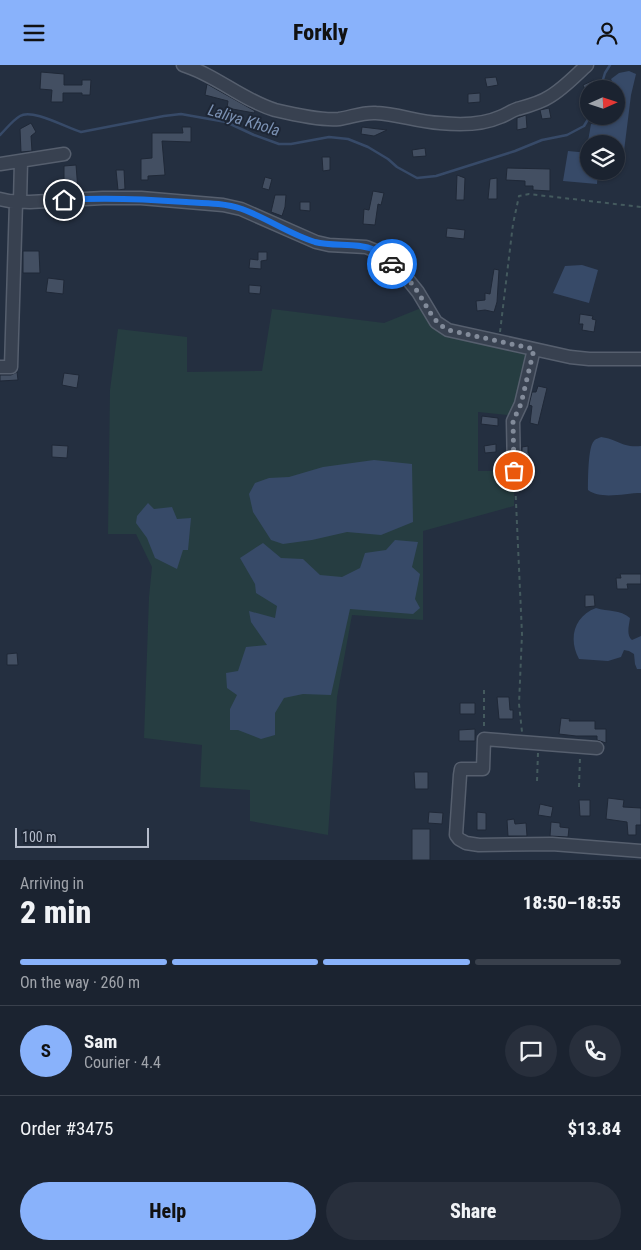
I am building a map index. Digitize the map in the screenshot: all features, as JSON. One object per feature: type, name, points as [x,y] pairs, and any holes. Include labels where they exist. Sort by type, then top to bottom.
[{"type":"street","points":[[183,65],[202,72],[233,90],[276,110],[326,119],[341,119],[360,113],[375,113],[431,123],[454,124],[490,121],[541,101],[563,87],[587,65]]},
{"type":"street","points":[[0,164],[64,154]]},
{"type":"street","points":[[0,367],[11,367],[21,161]]},
{"type":"street","points":[[0,199],[18,202],[141,198],[223,205],[241,209],[316,242],[329,245],[366,247],[375,250],[401,271],[418,292],[432,317],[448,330],[589,359],[641,359]]},
{"type":"street","points":[[514,471],[513,421],[521,404],[534,349]]},
{"type":"street","points":[[597,748],[484,739],[483,769],[462,769],[460,775],[456,835],[466,843],[479,845],[552,844],[641,851]]},
{"type":"path","points":[[499,341],[513,224],[519,196],[529,194],[641,207]]},
{"type":"path","points":[[514,471],[522,634],[519,704],[522,719],[522,742]]},
{"type":"path","points":[[484,690],[484,739]]},
{"type":"path","points":[[537,781],[538,743]]},
{"type":"path","points":[[579,787],[580,747]]},
{"type":"green space","points":[[426,306],[436,322],[534,349],[516,416],[478,412],[478,471],[514,471],[514,506],[423,531],[423,620],[352,615],[337,697],[328,835],[250,821],[250,790],[200,787],[202,745],[144,738],[149,597],[152,567],[136,534],[108,534],[110,390],[118,329],[187,337],[187,372],[262,371],[272,309],[384,323]]},
{"type":"water","points":[[629,71],[636,74],[631,95],[625,143],[625,135],[589,135],[591,125],[625,125],[625,80],[611,79],[619,73]]},
{"type":"water","points":[[568,151],[580,152],[580,180],[597,180],[597,184],[563,181]]},
{"type":"water","points":[[582,265],[598,270],[589,303],[553,293],[565,266]]},
{"type":"water","points":[[601,437],[624,445],[641,446],[641,493],[600,495],[588,490],[592,444]]},
{"type":"water","points":[[374,460],[412,464],[413,522],[381,535],[347,532],[283,544],[271,540],[253,512],[249,494],[255,483],[269,478],[289,477],[323,467]]},
{"type":"water","points":[[148,503],[154,509],[172,507],[177,519],[191,518],[188,550],[183,550],[177,569],[155,558],[147,538],[136,523],[137,516]]},
{"type":"water","points":[[395,540],[418,542],[412,567],[420,574],[415,599],[420,608],[413,614],[350,609],[331,695],[303,694],[284,698],[275,713],[275,735],[261,739],[238,730],[230,730],[230,709],[237,695],[227,688],[226,673],[238,671],[246,647],[267,645],[251,622],[249,611],[275,618],[277,606],[256,593],[255,584],[240,558],[263,543],[281,558],[303,559],[320,575],[342,577],[360,568],[365,553],[386,550]]},
{"type":"water","points":[[596,608],[618,612],[630,618],[628,630],[630,638],[632,640],[641,636],[641,669],[637,669],[634,654],[624,650],[621,657],[608,661],[579,659],[574,644],[575,629],[583,617]]},
{"type":"building","points":[[41,72],[64,74],[64,85],[82,85],[82,80],[91,80],[90,95],[63,93],[63,102],[51,102],[52,90],[40,89]]},
{"type":"building","points":[[496,77],[498,85],[487,87],[485,78]]},
{"type":"building","points":[[207,84],[255,111],[254,113],[227,108],[228,101],[205,95]]},
{"type":"building","points":[[480,93],[480,102],[468,103],[468,94]]},
{"type":"building","points":[[549,108],[551,118],[542,119],[540,110]]},
{"type":"building","points":[[526,115],[527,128],[517,130],[517,118]]},
{"type":"building","points":[[31,123],[36,132],[31,136],[32,151],[21,152],[20,129]]},
{"type":"building","points":[[182,127],[191,127],[191,142],[162,141],[165,175],[148,176],[148,180],[141,180],[141,159],[152,158],[152,133],[183,133]]},
{"type":"building","points":[[362,127],[387,130],[374,136],[361,134]]},
{"type":"building","points":[[425,148],[426,156],[413,157],[412,150]]},
{"type":"building","points":[[322,157],[330,157],[330,170],[323,171]]},
{"type":"building","points":[[76,165],[78,190],[64,191],[64,166]]},
{"type":"building","points":[[507,168],[550,169],[550,191],[533,190],[533,186],[525,186],[525,181],[506,180]]},
{"type":"building","points":[[116,170],[124,170],[125,189],[118,190]]},
{"type":"building","points":[[457,175],[465,178],[464,200],[456,200]]},
{"type":"building","points":[[265,177],[272,179],[269,190],[262,188]]},
{"type":"building","points":[[497,178],[497,199],[488,199],[490,179]]},
{"type":"building","points":[[373,191],[384,193],[381,205],[378,204],[375,225],[363,224],[364,209],[369,210]]},
{"type":"building","points":[[275,195],[286,195],[282,216],[271,212]]},
{"type":"building","points":[[300,202],[310,202],[310,211],[300,210]]},
{"type":"building","points":[[447,228],[465,230],[464,239],[446,237]]},
{"type":"building","points":[[23,251],[39,251],[40,273],[23,273]]},
{"type":"building","points":[[258,252],[267,252],[267,260],[261,261],[261,269],[249,268],[250,259],[258,260]]},
{"type":"building","points":[[494,269],[499,270],[497,302],[494,312],[477,311],[476,301],[485,300],[485,293],[490,294]]},
{"type":"building","points":[[48,278],[64,280],[63,294],[46,292]]},
{"type":"building","points":[[249,285],[261,286],[260,294],[249,293]]},
{"type":"building","points":[[580,314],[593,316],[592,319],[596,320],[594,332],[582,330],[583,324],[579,324]]},
{"type":"building","points":[[17,372],[18,380],[0,381],[0,375],[11,375]]},
{"type":"building","points":[[64,373],[79,375],[77,388],[62,385]]},
{"type":"building","points":[[538,386],[547,388],[538,425],[530,423],[532,406],[529,405],[532,392],[536,392]]},
{"type":"building","points":[[482,416],[498,418],[498,426],[481,424]]},
{"type":"building","points":[[496,444],[496,452],[485,453],[484,446]]},
{"type":"building","points":[[52,445],[68,446],[67,458],[52,457]]},
{"type":"building","points":[[528,446],[529,465],[522,464],[522,447]]},
{"type":"building","points":[[620,574],[641,574],[641,584],[627,584],[628,589],[617,589],[616,578],[621,578]]},
{"type":"building","points":[[585,595],[594,595],[595,606],[585,607]]},
{"type":"building","points":[[17,653],[18,665],[7,665],[7,654]]},
{"type":"building","points":[[497,697],[509,697],[510,710],[513,710],[513,719],[499,719]]},
{"type":"building","points":[[460,703],[475,703],[475,714],[460,714]]},
{"type":"building","points":[[561,718],[570,719],[569,721],[595,721],[595,729],[606,729],[606,743],[597,740],[597,736],[559,734]]},
{"type":"building","points":[[475,729],[475,741],[459,741],[459,730]]},
{"type":"building","points":[[414,772],[428,772],[428,789],[415,789]]},
{"type":"building","points":[[608,798],[624,800],[623,807],[641,808],[641,825],[636,825],[636,835],[628,835],[627,822],[606,819]]},
{"type":"building","points":[[579,800],[590,800],[590,816],[580,816]]},
{"type":"building","points":[[540,804],[553,807],[551,817],[538,815]]},
{"type":"building","points":[[429,812],[443,813],[442,824],[428,823]]},
{"type":"building","points":[[477,812],[486,813],[486,830],[477,830]]},
{"type":"building","points":[[514,819],[515,824],[526,823],[527,836],[508,836],[507,820]]},
{"type":"building","points":[[551,822],[560,823],[560,827],[569,828],[568,837],[550,836]]},
{"type":"building","points":[[412,829],[430,829],[430,860],[412,860]]},
{"type":"waterway","name":"Laliya Khola","points":[[603,80],[610,65]]},
{"type":"waterway","name":"Laliya Khola","points":[[0,135],[15,120],[25,114],[41,116],[81,132],[181,114],[226,122],[279,144],[291,144],[329,137],[348,139],[368,147],[417,178],[436,176],[515,151],[542,140],[567,135],[585,125]]},
{"type":"way so far","points":[[392,264],[401,271],[418,292],[436,322],[448,330],[534,349],[521,404],[513,421],[514,471]]},
{"type":"route","points":[[64,200],[141,198],[223,205],[257,215],[288,231],[316,242],[329,245],[366,247],[375,250],[392,264]]}]
